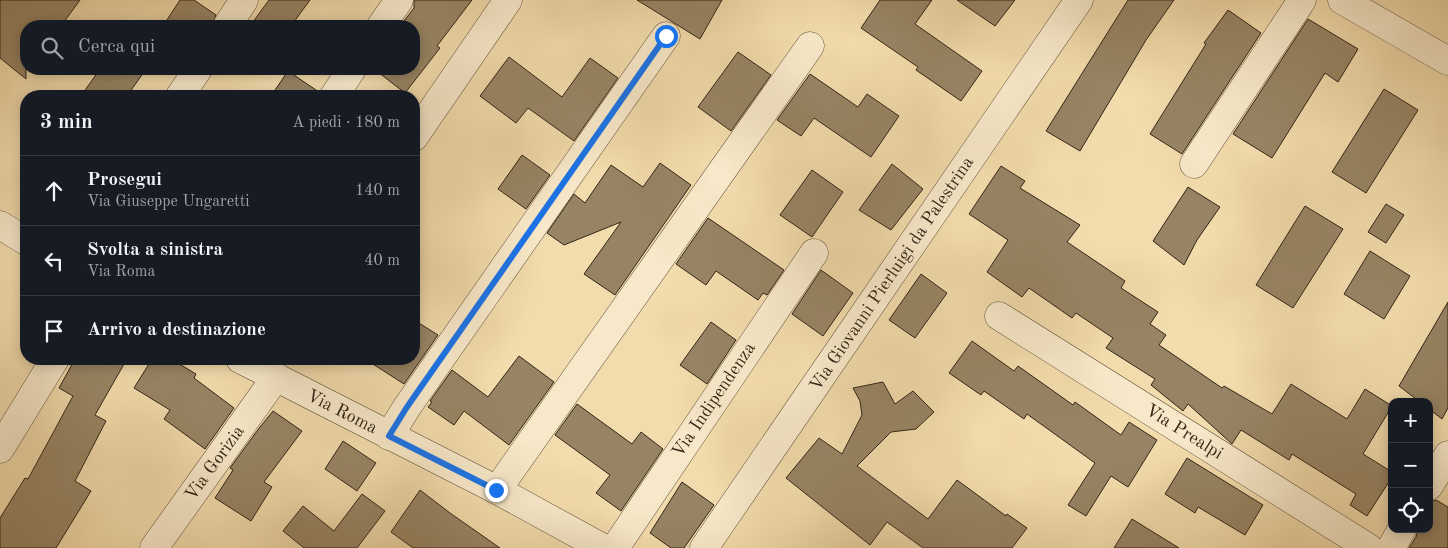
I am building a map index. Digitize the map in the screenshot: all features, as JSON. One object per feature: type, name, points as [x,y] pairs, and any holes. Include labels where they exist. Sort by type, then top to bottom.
[{"type":"street","points":[[231,20],[244,0]]},
{"type":"street","points":[[385,20],[399,0]]},
{"type":"street","points":[[420,129],[508,0]]},
{"type":"street","name":"Via Giovanni Pierluigi da Palestrina","points":[[704,548],[1080,0]]},
{"type":"street","points":[[1194,164],[1302,0]]},
{"type":"street","points":[[1342,0],[1448,61]]},
{"type":"street","points":[[389,436],[407,407],[666,36]]},
{"type":"street","points":[[496,490],[810,46]]},
{"type":"street","points":[[184,90],[194,75]]},
{"type":"street","points":[[338,90],[348,75]]},
{"type":"street","points":[[0,225],[20,237]]},
{"type":"street","name":"Via Indipendenza","points":[[615,548],[814,253]]},
{"type":"street","name":"Via Prealpi","points":[[998,316],[1369,548]]},
{"type":"street","points":[[0,449],[51,365]]},
{"type":"street","name":"Via Roma","points":[[258,365],[389,436],[496,490],[586,544]]},
{"type":"street","name":"Via Gorizia","points":[[154,548],[258,365]]},
{"type":"street","points":[[1433,480],[1448,456]]},
{"type":"street","points":[[1391,548],[1400,533]]},
{"type":"building","points":[[0,0],[80,0],[65,20],[20,20],[20,74],[0,58]]},
{"type":"building","points":[[180,0],[194,0],[216,15],[214,20],[167,20]]},
{"type":"building","points":[[269,0],[310,0],[295,20],[254,20]]},
{"type":"building","points":[[414,0],[472,0],[437,46],[440,48],[420,74],[420,20],[405,20],[414,8]]},
{"type":"building","points":[[637,0],[722,0],[700,39]]},
{"type":"building","points":[[880,0],[932,0],[915,24],[982,71],[961,101],[916,70],[918,67],[861,28]]},
{"type":"building","points":[[957,0],[1015,0],[995,26]]},
{"type":"building","points":[[1128,0],[1174,0],[1146,40],[1080,151],[1046,131]]},
{"type":"building","points":[[1228,10],[1261,33],[1182,154],[1150,134],[1206,44],[1204,43]]},
{"type":"building","points":[[1308,19],[1358,49],[1338,82],[1325,73],[1272,158],[1233,134]]},
{"type":"building","points":[[738,52],[771,75],[731,131],[698,107]]},
{"type":"building","points":[[509,57],[562,97],[590,58],[618,78],[574,141],[528,108],[516,123],[480,96]]},
{"type":"building","points":[[810,74],[858,107],[867,94],[899,116],[871,157],[814,118],[801,136],[777,120]]},
{"type":"building","points":[[96,75],[142,75],[131,90],[85,90]]},
{"type":"building","points":[[285,75],[294,75],[316,90],[275,90]]},
{"type":"building","points":[[382,75],[419,75],[407,90],[401,90]]},
{"type":"building","points":[[1384,89],[1418,110],[1366,193],[1332,172]]},
{"type":"building","points":[[522,155],[550,175],[526,209],[498,189]]},
{"type":"building","points":[[660,163],[691,185],[615,295],[584,274],[621,222],[564,245],[547,233],[574,194],[585,203],[611,165],[643,187]]},
{"type":"building","points":[[892,164],[923,189],[891,230],[859,210]]},
{"type":"building","points":[[1001,166],[1025,181],[1020,188],[1080,225],[1067,242],[1125,281],[1121,288],[1158,312],[1150,324],[1166,335],[1159,345],[1222,388],[1224,386],[1272,414],[1291,384],[1347,419],[1365,389],[1388,403],[1388,413],[1363,454],[1388,470],[1388,483],[1367,516],[1350,505],[1356,494],[1292,454],[1289,460],[1241,430],[1232,444],[1188,404],[1183,411],[1151,385],[1155,379],[1106,348],[1113,338],[1076,313],[1072,318],[1029,288],[1022,297],[987,272],[1008,240],[969,214]]},
{"type":"building","points":[[812,170],[843,192],[812,237],[780,215]]},
{"type":"building","points":[[1188,187],[1220,207],[1197,240],[1184,265],[1153,241]]},
{"type":"building","points":[[1386,204],[1404,215],[1386,243],[1368,232]]},
{"type":"building","points":[[1305,206],[1343,229],[1293,308],[1256,285]]},
{"type":"building","points":[[708,218],[784,270],[767,295],[763,293],[758,300],[716,271],[706,285],[676,264]]},
{"type":"building","points":[[1370,251],[1410,276],[1384,319],[1344,294]]},
{"type":"building","points":[[821,270],[853,293],[823,336],[792,314]]},
{"type":"building","points":[[921,274],[947,293],[915,338],[889,320]]},
{"type":"building","points":[[1448,302],[1448,408],[1442,419],[1433,412],[1433,398],[1415,398],[1399,386]]},
{"type":"building","points":[[711,322],[736,340],[707,384],[680,365]]},
{"type":"building","points":[[420,324],[438,335],[420,361]]},
{"type":"building","points":[[972,341],[1014,371],[1018,366],[1073,405],[1075,402],[1121,435],[1129,422],[1157,440],[1128,487],[1111,476],[1086,516],[1068,505],[1095,463],[1027,414],[1024,419],[984,391],[981,395],[949,373]]},
{"type":"building","points":[[519,356],[554,382],[509,445],[464,411],[454,425],[428,407],[432,402],[430,401],[452,370],[488,397]]},
{"type":"building","points":[[72,365],[123,365],[95,415],[106,421],[75,481],[91,491],[56,548],[0,548],[0,518],[25,478],[28,479],[73,396],[59,388]]},
{"type":"building","points":[[148,365],[181,365],[196,374],[194,378],[234,408],[205,449],[164,419],[170,410],[134,388]]},
{"type":"building","points":[[374,365],[417,365],[404,384]]},
{"type":"building","points":[[883,382],[895,404],[913,391],[934,412],[916,429],[891,432],[857,466],[928,519],[957,480],[1006,516],[1007,514],[1027,528],[1012,548],[923,548],[887,522],[870,545],[786,478],[819,438],[842,454],[862,415],[860,401],[853,388]]},
{"type":"building","points":[[577,404],[632,444],[641,432],[663,449],[621,511],[596,493],[610,475],[555,435]]},
{"type":"building","points":[[273,411],[302,431],[264,482],[272,487],[251,521],[215,498],[233,470],[230,468]]},
{"type":"building","points":[[343,441],[376,463],[357,491],[325,469]]},
{"type":"building","points":[[1187,458],[1263,505],[1245,535],[1198,507],[1195,513],[1165,494]]},
{"type":"building","points":[[682,482],[714,505],[684,548],[671,548],[650,533]]},
{"type":"building","points":[[420,490],[500,548],[413,548],[391,532]]},
{"type":"building","points":[[362,494],[385,511],[357,548],[304,548],[283,531],[303,506],[334,531]]},
{"type":"building","points":[[1436,500],[1448,507],[1448,548],[1409,548],[1417,533],[1433,533],[1433,501]]},
{"type":"building","points":[[1132,519],[1179,548],[1114,548]]},
{"type":"route","points":[[496,490],[389,436],[407,407],[666,36]]}]
